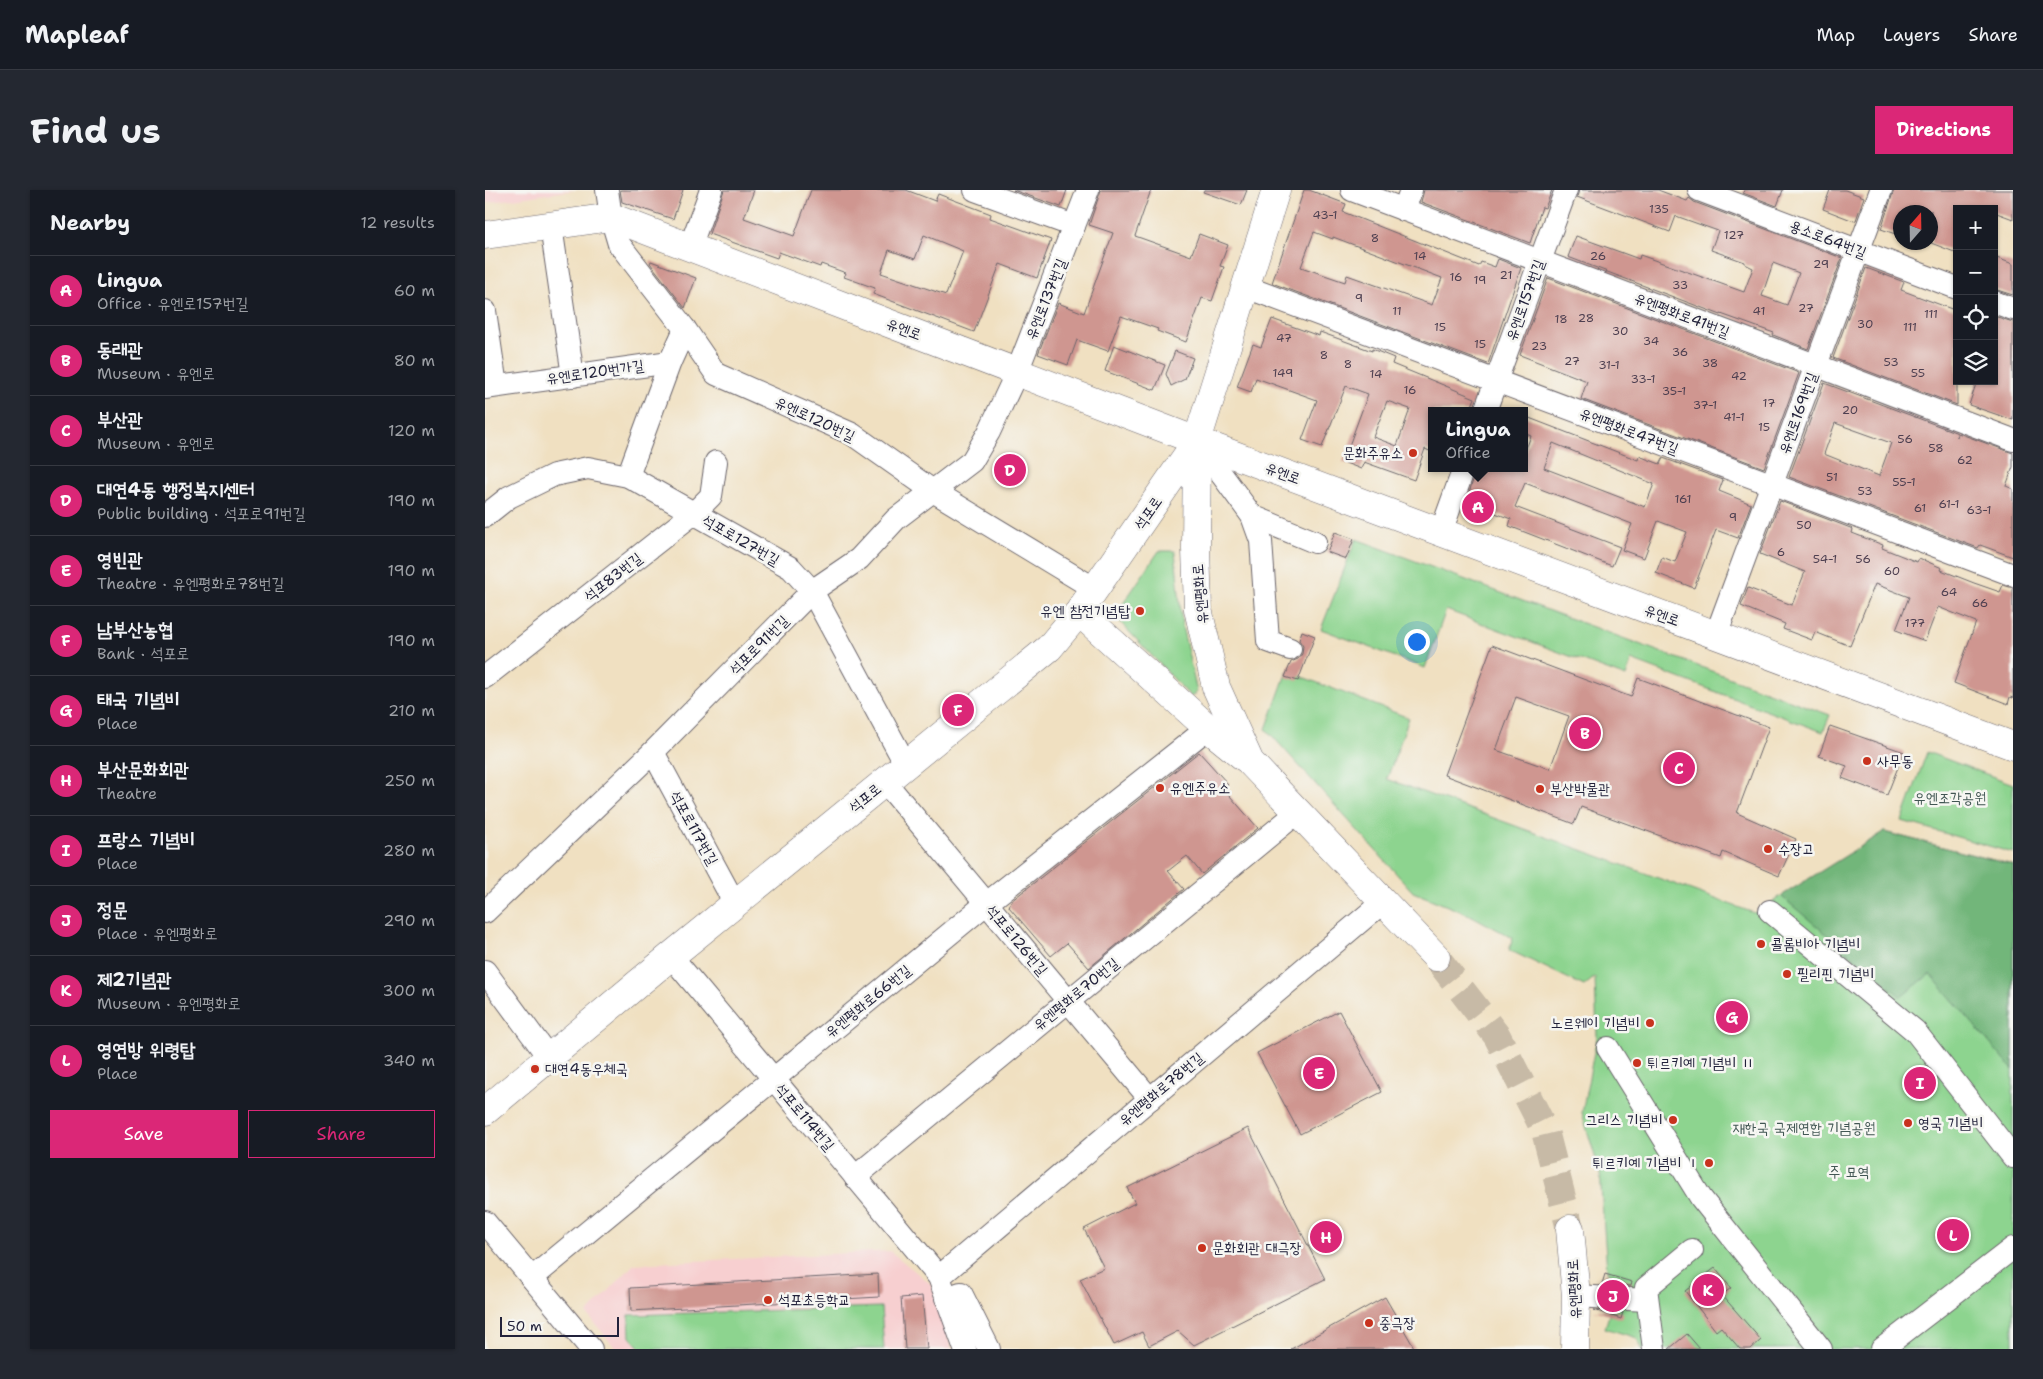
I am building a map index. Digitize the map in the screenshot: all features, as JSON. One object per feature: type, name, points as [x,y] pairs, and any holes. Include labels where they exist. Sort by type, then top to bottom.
[{"type":"main road","name":"유엔평화로","points":[[1276,190],[1197,441],[1196,549],[1199,609],[1216,687],[1250,762],[1436,957]]},
{"type":"main road","name":"유엔로","points":[[485,235],[611,217],[1197,441],[2013,746]]},
{"type":"main road","name":"석포로","points":[[485,1112],[671,956],[1049,648],[1079,612],[1197,441]]},
{"type":"main road","points":[[1079,612],[1208,728],[1250,762]]},
{"type":"main road","name":"유엔평화로","points":[[1570,1229],[1576,1296],[1575,1349]]},
{"type":"street","name":"유엔로120번길","points":[[607,190],[611,217],[619,244],[685,329],[716,374],[852,434],[933,491],[1095,589]]},
{"type":"street","points":[[690,247],[711,190]]},
{"type":"street","points":[[975,190],[1074,226]]},
{"type":"street","name":"유엔로137번길","points":[[1017,372],[1088,190]]},
{"type":"street","name":"유엔평화로41번길","points":[[1352,190],[1408,200],[1540,261],[2013,440]]},
{"type":"street","name":"유엔로157번길","points":[[1486,407],[1566,190]]},
{"type":"street","name":"용소로64번길","points":[[1699,190],[1953,286]]},
{"type":"street","name":"유엔로169번길","points":[[1716,635],[1881,190]]},
{"type":"street","points":[[551,226],[573,376]]},
{"type":"street","name":"유엔평화로47번길","points":[[1246,287],[2013,575]]},
{"type":"street","points":[[1998,303],[2013,309]]},
{"type":"street","points":[[485,311],[491,387]]},
{"type":"street","points":[[628,476],[670,362],[685,329]]},
{"type":"street","name":"유엔로120번가길","points":[[491,387],[670,362]]},
{"type":"street","name":"석포로91번길","points":[[485,912],[653,752],[812,591],[859,559],[896,519],[972,461],[989,432],[1017,372]]},
{"type":"street","points":[[1197,441],[1252,516],[1261,541],[1268,641],[1290,649]]},
{"type":"street","name":"석포83번길","points":[[485,677],[694,513],[711,496],[716,462]]},
{"type":"street","name":"석포로127번길","points":[[485,516],[509,498],[554,475],[588,468],[628,476],[791,568],[812,591],[906,765]]},
{"type":"street","points":[[1441,532],[1463,472]]},
{"type":"street","points":[[1252,516],[1315,542]]},
{"type":"street","name":"유엔평화로66번길","points":[[531,1278],[987,903],[1208,728]]},
{"type":"street","name":"석포로117번길","points":[[653,752],[735,904]]},
{"type":"street","name":"석포로126번길","points":[[885,782],[1150,1099]]},
{"type":"street","name":"유엔평화로70번길","points":[[855,1177],[1298,812]]},
{"type":"street","name":"유엔평화로78번길","points":[[943,1287],[1150,1099],[1383,902]]},
{"type":"street","points":[[1770,911],[1915,1031],[2013,1157]]},
{"type":"street","name":"석포로114번길","points":[[671,956],[855,1177],[943,1287],[965,1349]]},
{"type":"street","points":[[485,971],[549,1058]]},
{"type":"street","points":[[1608,1048],[1701,1198],[1821,1349]]},
{"type":"street","points":[[485,1222],[591,1349]]},
{"type":"street","points":[[1882,1349],[2013,1248]]},
{"type":"street","points":[[1654,1349],[1646,1300],[1646,1288],[1692,1250]]},
{"type":"street","points":[[943,1287],[961,1293],[989,1349]]},
{"type":"street","points":[[1576,1296],[1646,1300]]},
{"type":"shaded area","points":[[485,190],[575,190],[485,203]]},
{"type":"shaded area","name":"석포초등학교","points":[[890,1251],[932,1285],[952,1349],[616,1349],[587,1314],[634,1264]]},
{"type":"green space","points":[[1356,539],[1830,715],[1823,732],[1631,660],[1626,677],[1446,610],[1425,668],[1321,629]]},
{"type":"green space","points":[[1159,551],[1175,551],[1182,626],[1197,692],[1191,697],[1121,623],[1118,611]]},
{"type":"green space","name":"재한국 국제연합 기념공원","points":[[1287,671],[1409,718],[1387,779],[1754,913],[1884,832],[2013,865],[2013,1349],[1641,1349],[1637,1338],[1605,1328],[1609,1315],[1611,1276],[1607,1271],[1600,1173],[1582,1113],[1597,1037],[1595,977],[1584,986],[1509,950],[1513,938],[1472,916],[1413,892],[1266,729]]},
{"type":"green space","name":"유엔조각공원","points":[[1927,752],[2013,784],[2013,853],[1902,821]]},
{"type":"green space","points":[[1884,832],[2013,865],[2013,1070],[1930,974],[1901,997],[1781,896]]},
{"type":"green space","points":[[881,1307],[884,1349],[641,1349],[630,1337],[629,1315]]},
{"type":"building","points":[[620,190],[683,190],[673,219],[622,202]]},
{"type":"building","points":[[724,190],[754,190],[744,218],[794,236],[811,190],[906,190],[935,201],[938,194],[991,214],[990,218],[1051,240],[1037,278],[1000,264],[974,332],[873,294],[875,288],[844,277],[846,273],[821,264],[820,267],[779,252],[777,258],[709,234]],"holes":[[[924,235],[963,251],[946,295],[881,273],[889,250],[915,259]]]},
{"type":"building","points":[[1013,190],[1067,190],[1061,207]]},
{"type":"building","points":[[1101,190],[1151,190],[1135,236],[1191,256],[1199,234],[1228,245],[1220,266],[1224,267],[1212,301],[1202,298],[1186,342],[1157,331],[1158,329],[1121,316],[1108,351],[1077,340],[1068,365],[1038,354],[1058,303],[1084,313],[1113,233],[1089,225]]},
{"type":"building","points":[[1204,190],[1247,190],[1241,205],[1203,192]]},
{"type":"building","points":[[1304,190],[1309,190],[1346,204],[1343,212],[1479,266],[1481,262],[1495,267],[1498,259],[1521,268],[1488,364],[1272,283]],"holes":[[[1314,232],[1333,239],[1333,237],[1442,278],[1432,305],[1347,275],[1345,282],[1301,267]]]},
{"type":"building","points":[[1424,190],[1552,190],[1545,208],[1542,207],[1530,243],[1421,202]]},
{"type":"building","points":[[1579,190],[1658,190],[1687,201],[1689,198],[1694,202],[1842,258],[1808,349],[1773,335],[1774,333],[1568,257],[1576,236],[1639,259],[1640,255],[1744,292],[1753,268],[1745,264],[1745,262],[1711,250],[1718,231],[1676,216],[1670,232],[1577,197]],"holes":[[[1773,263],[1799,273],[1787,305],[1762,296]]]},
{"type":"building","points":[[1744,190],[1783,190],[1777,206],[1743,193]]},
{"type":"building","points":[[1830,190],[1845,190],[1864,197],[1856,220],[1854,221],[1823,209]]},
{"type":"building","points":[[1894,190],[2013,190],[2013,219],[1998,213],[1998,205],[1953,205],[1953,251],[1938,246],[1938,205],[1893,205],[1893,233],[1881,229]]},
{"type":"building","points":[[1998,258],[2013,264],[2013,295],[1998,290]]},
{"type":"building","points":[[651,261],[696,278],[685,308],[650,263]]},
{"type":"building","points":[[1866,268],[1904,282],[1901,290],[1953,310],[1953,385],[1957,385],[1957,405],[1833,358]]},
{"type":"building","points":[[1548,278],[1799,373],[1764,468],[1581,399],[1587,381],[1520,355]]},
{"type":"building","points":[[1998,317],[2013,322],[2013,420],[1969,405],[1976,385],[1998,385]]},
{"type":"building","points":[[1272,319],[1319,336],[1320,332],[1372,351],[1372,349],[1394,358],[1392,364],[1475,398],[1472,407],[1428,407],[1428,450],[1425,449],[1414,480],[1364,462],[1361,469],[1343,462],[1368,394],[1346,386],[1322,447],[1302,440],[1317,400],[1256,378],[1251,392],[1237,387],[1253,344],[1261,347]],"holes":[[[1387,401],[1410,409],[1397,446],[1373,437]]]},
{"type":"building","points":[[1114,345],[1165,365],[1155,390],[1105,371]]},
{"type":"building","points":[[1175,351],[1193,358],[1185,379],[1171,386],[1166,374]]},
{"type":"building","points":[[1824,383],[1955,432],[1957,437],[1958,433],[2013,453],[2013,467],[2006,486],[2013,489],[2013,557],[1980,545],[1978,548],[1789,477]],"holes":[[[1835,423],[1891,443],[1879,476],[1824,454]]]},
{"type":"building","points":[[1528,418],[1638,460],[1639,456],[1660,464],[1663,458],[1723,480],[1719,491],[1751,504],[1738,538],[1716,530],[1694,588],[1656,573],[1662,557],[1675,562],[1687,532],[1658,521],[1644,558],[1622,550],[1632,524],[1525,483],[1515,507],[1620,547],[1612,566],[1509,526],[1511,519],[1466,502],[1476,472],[1528,472],[1528,444],[1531,436],[1528,435]],"holes":[[[1553,443],[1654,484],[1645,507],[1544,468]]]},
{"type":"building","points":[[1780,501],[1853,529],[1852,533],[1883,545],[1882,548],[1917,562],[1919,558],[1942,568],[1941,570],[2000,592],[2003,585],[2013,588],[2013,698],[2010,697],[2008,704],[1954,683],[1976,622],[1938,607],[1925,641],[1896,630],[1909,597],[1875,584],[1850,646],[1815,632],[1812,640],[1783,629],[1785,624],[1741,606],[1748,588],[1792,605],[1805,572],[1760,554]]},
{"type":"building","points":[[1335,532],[1354,539],[1346,559],[1327,552]]},
{"type":"building","points":[[1302,631],[1315,636],[1298,681],[1285,677],[1291,662],[1298,659],[1302,654],[1303,646],[1299,640]]},
{"type":"building","points":[[1492,645],[1631,697],[1638,678],[1769,727],[1737,813],[1796,839],[1779,876],[1723,852],[1721,858],[1581,807],[1574,824],[1444,775]],"holes":[[[1516,697],[1569,716],[1550,769],[1496,750]]]},
{"type":"building","name":"사무동","points":[[1830,726],[1904,752],[1887,795],[1842,778],[1847,766],[1819,756]]},
{"type":"building","points":[[1199,752],[1228,784],[1223,788],[1258,828],[1202,874],[1187,856],[1168,871],[1184,889],[1089,968],[1067,943],[1051,956],[1009,907],[1011,901]]},
{"type":"building","points":[[1339,1011],[1382,1092],[1300,1134],[1257,1053]]},
{"type":"building","name":"문화회관 대극장","points":[[1248,1128],[1325,1279],[1194,1345],[1178,1331],[1149,1346],[1142,1332],[1114,1345],[1080,1279],[1104,1268],[1084,1229],[1135,1203],[1127,1188]]},
{"type":"building","points":[[1715,1268],[1731,1288],[1722,1295],[1761,1340],[1751,1349],[1740,1349],[1721,1327],[1716,1331],[1685,1291]]},
{"type":"building","points":[[878,1274],[879,1297],[631,1311],[630,1288]]},
{"type":"building","points":[[1605,1274],[1632,1282],[1631,1286],[1602,1284]]},
{"type":"building","points":[[922,1296],[927,1349],[905,1349],[901,1298]]},
{"type":"building","name":"중극장","points":[[1385,1297],[1415,1349],[1291,1349]]},
{"type":"building","points":[[1594,1310],[1623,1312],[1621,1319]]},
{"type":"building","points":[[1687,1334],[1700,1349],[1669,1349]]},
{"type":"tunnel","points":[[1436,957],[1497,1036],[1545,1131],[1570,1229]]},
{"type":"place","name":"문화주유소","points":[[1413,453]]},
{"type":"place","name":"대연4동 행정복지센터","points":[[1010,470]]},
{"type":"place","name":"Lingua","points":[[1478,507]]},
{"type":"place","name":"유엔 참전기념탑","points":[[1140,611]]},
{"type":"place","name":"남부산농협","points":[[958,710]]},
{"type":"place","name":"동래관","points":[[1585,733]]},
{"type":"place","name":"사무동","points":[[1867,761]]},
{"type":"place","name":"부산관","points":[[1679,768]]},
{"type":"place","name":"유엔주유소","points":[[1160,788]]},
{"type":"place","name":"부산박물관","points":[[1540,789]]},
{"type":"place","name":"수장고","points":[[1768,849]]},
{"type":"place","name":"콜롬비아 기념비","points":[[1761,944]]},
{"type":"place","name":"필리핀 기념비","points":[[1787,974]]},
{"type":"place","name":"태국 기념비","points":[[1732,1017]]},
{"type":"place","name":"노르웨이 기념비","points":[[1650,1023]]},
{"type":"place","name":"튀르키예 기념비 Ⅱ","points":[[1637,1063]]},
{"type":"place","name":"대연4동우체국","points":[[535,1069]]},
{"type":"place","name":"영빈관","points":[[1319,1073]]},
{"type":"place","name":"프랑스 기념비","points":[[1920,1083]]},
{"type":"place","name":"그리스 기념비","points":[[1673,1120]]},
{"type":"place","name":"영국 기념비","points":[[1908,1123]]},
{"type":"place","name":"튀르키예 기념비 Ⅰ","points":[[1709,1163]]},
{"type":"place","name":"영연방 위령탑","points":[[1953,1235]]},
{"type":"place","name":"부산문화회관","points":[[1326,1237]]},
{"type":"place","name":"문화회관 대극장","points":[[1202,1248]]},
{"type":"place","name":"제2기념관","points":[[1708,1290]]},
{"type":"place","name":"정문","points":[[1613,1296]]},
{"type":"place","name":"석포초등학교","points":[[768,1300]]},
{"type":"place","name":"중극장","points":[[1369,1323]]},
{"type":"park label","name":"주 묘역","points":[[1849,1172]]}]
